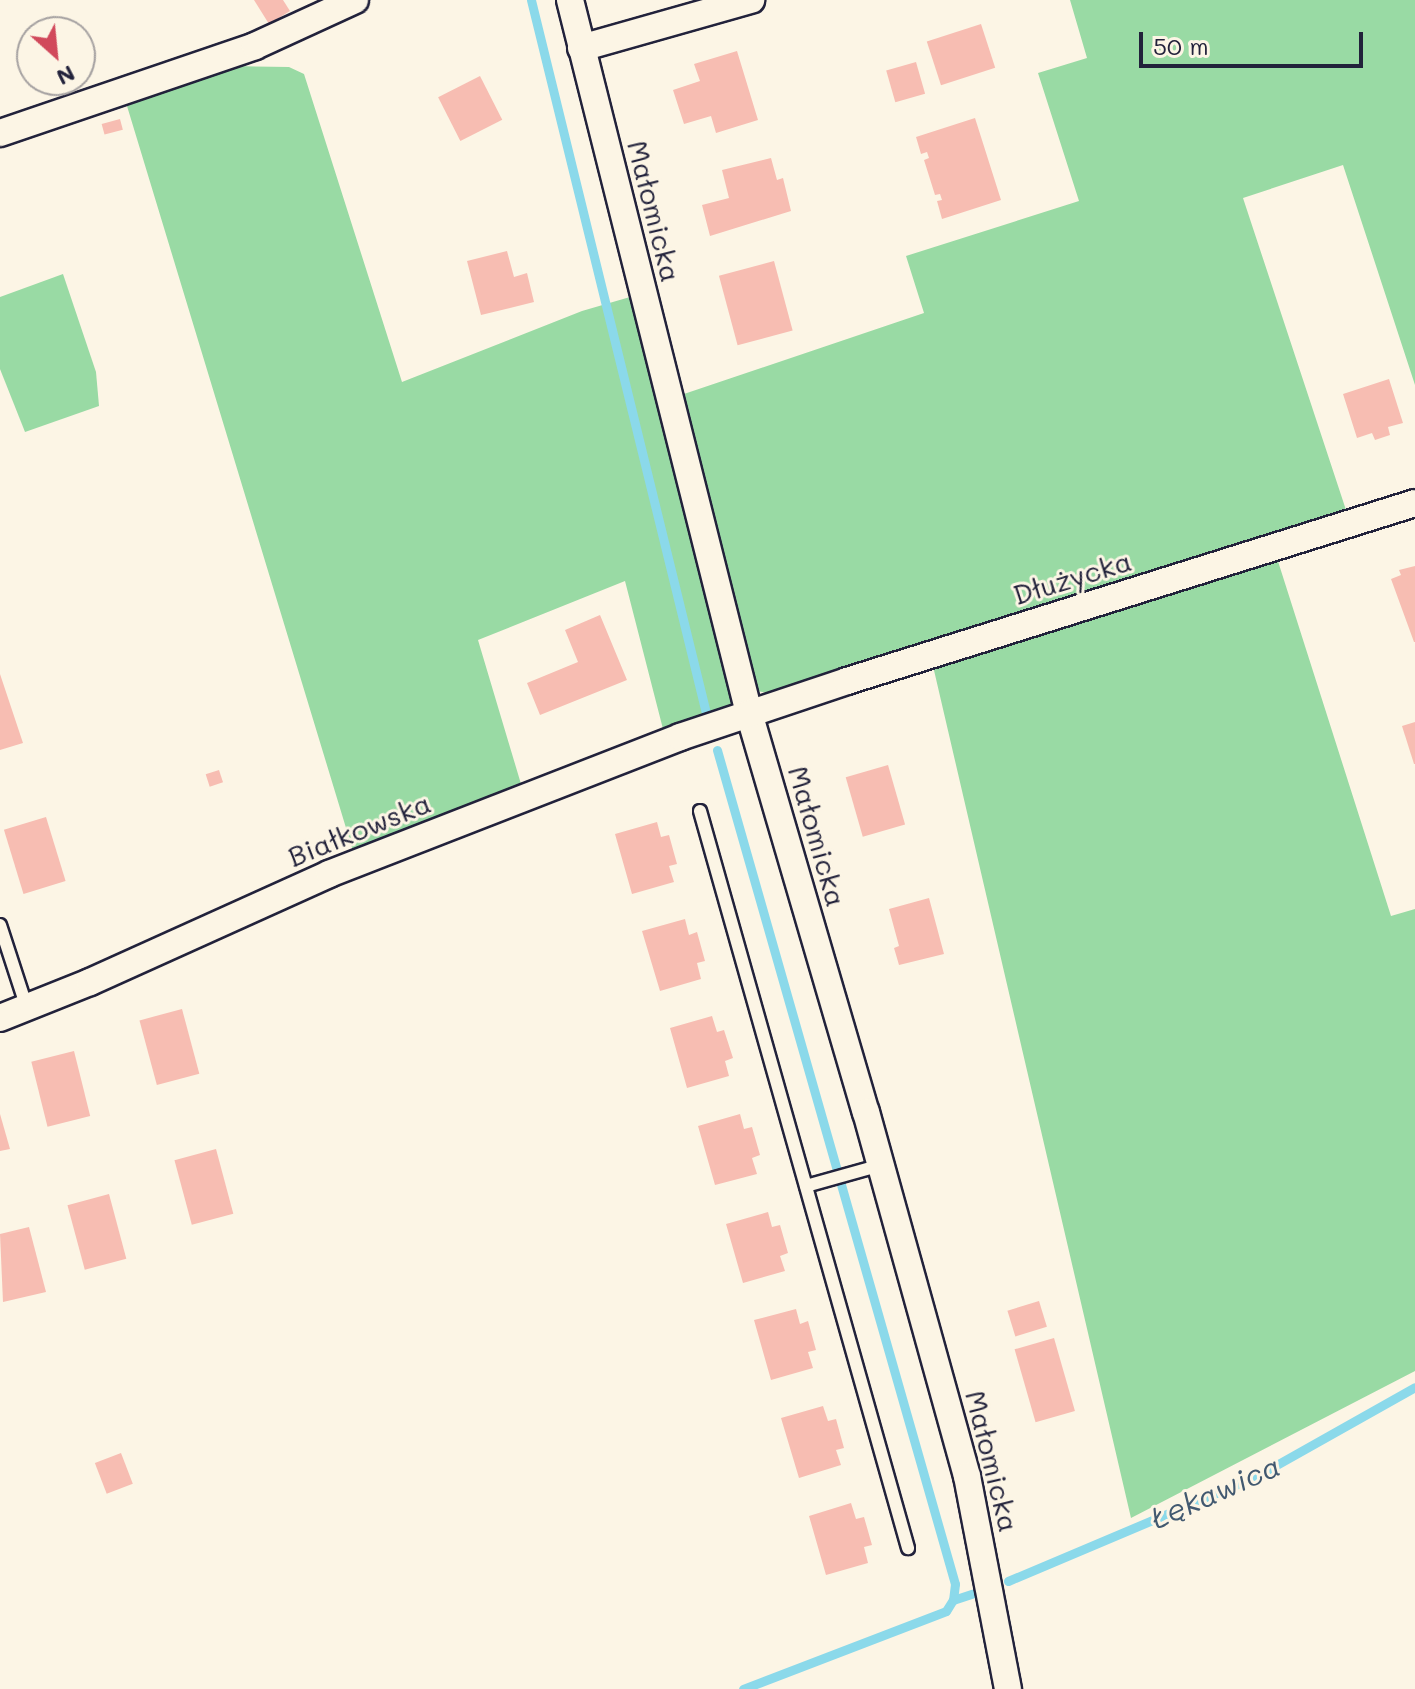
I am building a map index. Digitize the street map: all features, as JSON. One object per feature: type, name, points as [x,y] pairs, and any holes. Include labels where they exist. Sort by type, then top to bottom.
[{"type":"street","points":[[0,133],[255,46],[355,0]]},
{"type":"street","name":"Małomicka","points":[[570,0],[749,713],[871,1168],[967,1476],[1008,1689]]},
{"type":"street","points":[[581,48],[751,0]]},
{"type":"street","name":"Dłużycka","points":[[749,713],[1415,503]]},
{"type":"street","name":"Białkowska","points":[[0,1018],[329,874],[749,713]]},
{"type":"lane","points":[[700,811],[811,1184],[908,1548]]},
{"type":"lane","points":[[0,925],[27,1008]]},
{"type":"lane","points":[[811,1184],[871,1168]]},
{"type":"green space","points":[[1070,0],[1415,0],[1415,385],[1343,165],[1243,198],[1347,513],[773,694],[757,691],[678,396],[924,313],[906,256],[1079,201],[1038,73],[1087,58]]},
{"type":"green space","points":[[233,66],[289,67],[304,74],[402,382],[582,311],[630,297],[735,710],[687,727],[663,729],[625,581],[478,640],[521,784],[353,851],[127,106]]},
{"type":"green space","points":[[63,274],[96,372],[99,406],[25,432],[0,369],[0,297]]},
{"type":"green space","points":[[1276,555],[1391,916],[1415,909],[1415,1371],[1131,1518],[933,666]]},
{"type":"building","points":[[254,0],[283,0],[290,11],[269,24]]},
{"type":"building","points":[[981,24],[995,68],[941,85],[927,42]]},
{"type":"building","points":[[737,51],[758,120],[716,133],[711,116],[684,124],[673,90],[700,81],[694,64]]},
{"type":"building","points":[[916,62],[925,94],[895,102],[886,71]]},
{"type":"building","points":[[480,76],[502,120],[460,141],[438,97]]},
{"type":"building","points":[[975,118],[1001,200],[942,219],[937,201],[942,200],[940,194],[935,195],[924,160],[929,158],[927,152],[921,154],[916,137]]},
{"type":"building","points":[[120,119],[123,130],[104,135],[102,124]]},
{"type":"building","points":[[771,158],[777,180],[783,178],[791,211],[710,236],[702,205],[729,198],[722,170]]},
{"type":"building","points":[[507,251],[514,277],[527,273],[534,302],[481,315],[467,261]]},
{"type":"building","points":[[774,261],[793,331],[738,345],[719,276]]},
{"type":"building","points":[[1389,379],[1403,423],[1388,427],[1390,435],[1375,440],[1372,433],[1357,438],[1343,394]]},
{"type":"building","points":[[1415,566],[1414,642],[1391,579],[1401,575],[1399,570]]},
{"type":"building","points":[[600,615],[627,680],[540,715],[527,683],[578,662],[565,630]]},
{"type":"building","points":[[0,674],[23,743],[0,750]]},
{"type":"building","points":[[1415,722],[1415,764],[1414,764],[1402,726]]},
{"type":"building","points":[[888,765],[905,825],[863,837],[846,777]]},
{"type":"building","points":[[219,770],[223,782],[210,787],[206,774]]},
{"type":"building","points":[[46,817],[66,881],[24,894],[4,830]]},
{"type":"building","points":[[657,822],[661,837],[669,835],[677,864],[669,866],[674,882],[632,894],[615,834]]},
{"type":"building","points":[[929,898],[944,954],[899,965],[894,948],[899,946],[889,909]]},
{"type":"building","points":[[685,919],[689,935],[697,932],[705,961],[697,963],[701,979],[660,991],[642,931]]},
{"type":"building","points":[[182,1009],[199,1074],[157,1085],[139,1020]]},
{"type":"building","points":[[712,1016],[717,1032],[724,1030],[733,1058],[725,1061],[729,1076],[687,1088],[670,1028]]},
{"type":"building","points":[[74,1051],[90,1116],[48,1127],[31,1062]]},
{"type":"building","points":[[0,1114],[10,1149],[0,1151]]},
{"type":"building","points":[[740,1114],[744,1129],[752,1127],[760,1155],[752,1158],[757,1174],[715,1185],[698,1126]]},
{"type":"building","points":[[216,1149],[233,1214],[192,1225],[174,1160]]},
{"type":"building","points":[[109,1194],[126,1259],[85,1270],[67,1205]]},
{"type":"building","points":[[768,1212],[772,1227],[780,1225],[788,1253],[780,1256],[785,1271],[743,1283],[726,1224]]},
{"type":"building","points":[[29,1227],[46,1292],[3,1302],[0,1234]]},
{"type":"building","points":[[1039,1301],[1047,1327],[1015,1336],[1007,1311]]},
{"type":"building","points":[[796,1309],[800,1324],[808,1321],[816,1350],[808,1352],[813,1368],[771,1380],[754,1320]]},
{"type":"building","points":[[1054,1338],[1075,1411],[1036,1422],[1015,1349]]},
{"type":"building","points":[[823,1406],[828,1421],[836,1419],[844,1448],[836,1450],[841,1465],[799,1478],[781,1418]]},
{"type":"building","points":[[121,1453],[133,1484],[107,1494],[95,1463]]},
{"type":"building","points":[[851,1503],[856,1519],[864,1517],[872,1545],[864,1547],[868,1563],[826,1575],[809,1516]]},
{"type":"waterway","points":[[531,0],[706,713]]},
{"type":"waterway","points":[[717,750],[955,1584],[953,1600]]},
{"type":"waterway","name":"Łękawica","points":[[1008,1581],[1257,1476],[1415,1387]]},
{"type":"waterway","name":"Łękawica","points":[[743,1689],[946,1611],[953,1600],[972,1594]]}]
